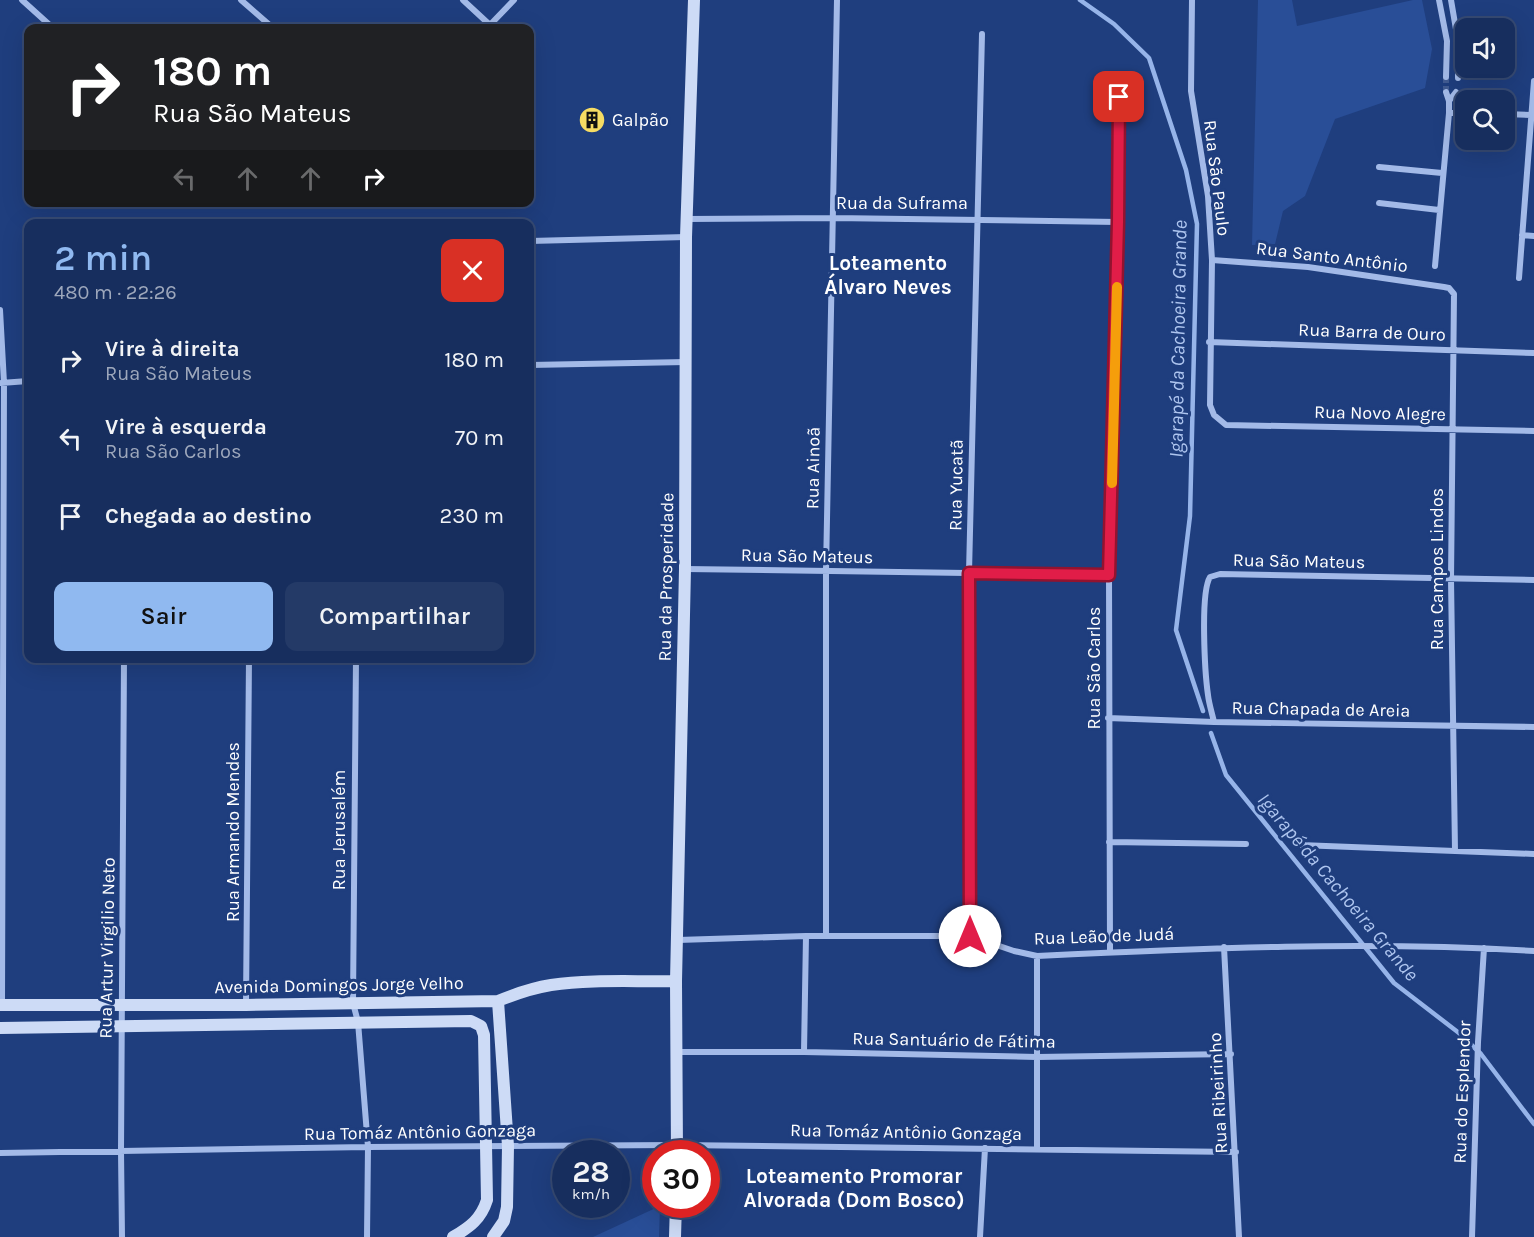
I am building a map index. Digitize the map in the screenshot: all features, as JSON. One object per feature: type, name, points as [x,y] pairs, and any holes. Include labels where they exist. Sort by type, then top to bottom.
[{"type":"street","points":[[22,0],[49,24]]},
{"type":"street","points":[[241,0],[268,24]]},
{"type":"street","points":[[463,0],[486,24]]},
{"type":"street","points":[[492,24],[514,0]]},
{"type":"street","name":"Rua da Prosperidade","points":[[677,1140],[676,981],[685,569],[686,219],[694,0]]},
{"type":"street","name":"Rua Ainoã","points":[[826,936],[826,571],[837,0]]},
{"type":"street","name":"Rua São Paulo","points":[[1192,0],[1191,91],[1208,196],[1212,260],[1209,342],[1210,405],[1214,415],[1226,425]]},
{"type":"street","points":[[1439,0],[1447,41],[1446,77]]},
{"type":"street","points":[[1451,0],[1455,23]]},
{"type":"street","name":"Rua Yucatã","points":[[970,936],[969,573],[981,34]]},
{"type":"street","points":[[1447,41],[1455,41]]},
{"type":"street","points":[[1519,278],[1534,81]]},
{"type":"street","points":[[1435,266],[1449,112],[1446,92]]},
{"type":"street","points":[[1449,101],[1455,93]]},
{"type":"street","name":"Rua São Carlos","points":[[1110,952],[1109,575],[1119,97]]},
{"type":"street","points":[[1449,112],[1455,112]]},
{"type":"street","points":[[1515,114],[1531,115]]},
{"type":"street","points":[[1379,167],[1443,173]]},
{"type":"street","points":[[1379,203],[1439,210]]},
{"type":"street","name":"Rua da Suframa","points":[[686,219],[978,219],[1118,222]]},
{"type":"street","points":[[1522,235],[1534,236]]},
{"type":"street","points":[[534,240],[686,237]]},
{"type":"street","name":"Rua Santo Antônio","points":[[1212,260],[1308,267],[1449,288]]},
{"type":"street","name":"Rua Campos Lindos","points":[[1449,288],[1455,300],[1451,579],[1455,851]]},
{"type":"street","points":[[0,310],[2,383],[1,1005]]},
{"type":"street","name":"Rua Barra de Ouro","points":[[1209,342],[1534,353]]},
{"type":"street","points":[[534,365],[686,362]]},
{"type":"street","points":[[2,383],[24,381]]},
{"type":"street","name":"Rua Novo Alegre","points":[[1226,425],[1534,431]]},
{"type":"street","name":"Rua São Mateus","points":[[685,569],[1109,575]]},
{"type":"street","name":"Rua São Mateus","points":[[1214,722],[1208,695],[1205,652],[1206,588],[1210,578],[1220,574],[1534,580]]},
{"type":"street","name":"Rua Artur Virgilio Neto","points":[[122,1237],[124,663]]},
{"type":"street","name":"Rua Armando Mendes","points":[[246,1005],[249,663]]},
{"type":"street","name":"Rua Jerusalém","points":[[356,663],[353,1003],[358,1022],[368,1147],[367,1237]]},
{"type":"street","name":"Rua Chapada de Areia","points":[[1108,718],[1198,722],[1534,727]]},
{"type":"street","points":[[1108,842],[1246,844]]},
{"type":"street","points":[[1300,844],[1534,854]]},
{"type":"street","points":[[804,1052],[806,936]]},
{"type":"street","name":"Rua Leão de Judá","points":[[678,940],[806,936],[970,936],[1037,956],[1224,948],[1352,946],[1534,951]]},
{"type":"street","name":"Rua Ribeirinho","points":[[1224,948],[1239,1237]]},
{"type":"street","name":"Rua do Esplendor","points":[[1472,1237],[1478,1042],[1484,948]]},
{"type":"street","points":[[1036,1148],[1037,956]]},
{"type":"street","name":"Avenida Domingos Jorge Velho","points":[[1,1005],[246,1005],[498,1001],[529,989],[550,985],[676,981]]},
{"type":"street","points":[[493,1237],[504,1221],[507,1208],[508,1146],[498,1001]]},
{"type":"street","name":"Avenida Domingos Jorge Velho","points":[[0,1028],[471,1021],[481,1026],[484,1035],[487,1147]]},
{"type":"street","name":"Rua Santuário de Fátima","points":[[677,1052],[1037,1057],[1231,1054]]},
{"type":"street","name":"Rua Tomáz Antônio Gonzaga","points":[[0,1153],[368,1147],[642,1148]]},
{"type":"street","points":[[453,1237],[476,1222],[483,1212],[487,1200],[487,1147]]},
{"type":"street","points":[[980,1237],[985,1148]]},
{"type":"street","name":"Rua Tomáz Antônio Gonzaga","points":[[720,1149],[1036,1148],[1236,1152]]},
{"type":"street","points":[[675,1237],[676,1218]]},
{"type":"shaded area","points":[[1258,0],[1292,0],[1297,26],[1413,0],[1422,0],[1432,49],[1425,88],[1335,119],[1305,196],[1283,211],[1275,244],[1252,245]]},
{"type":"shaded area","points":[[642,1214],[642,1218],[660,1218],[659,1237],[593,1237]]},
{"type":"waterway","name":"Igarapé da Cachoeira Grande","points":[[1080,0],[1114,24],[1149,58],[1186,170],[1197,224],[1190,516],[1176,630],[1203,711]]},
{"type":"waterway","name":"Igarapé da Cachoeira Grande","points":[[1211,733],[1226,775],[1394,983],[1459,1033],[1481,1054],[1534,1124]]},
{"type":"tunnel","points":[[1446,77],[1446,92]]},
{"type":"slow traffic","points":[[1112,483],[1117,287]]},
{"type":"place","name":"Galpão","points":[[592,120]]},
{"type":"district","name":"Loteamento Álvaro Neves","points":[[888,275]]},
{"type":"district","name":"Loteamento Promorar Alvorada (Dom Bosco)","points":[[854,1188]]},
{"type":"route","points":[[970,936],[969,573],[1109,575],[1119,97]]}]
